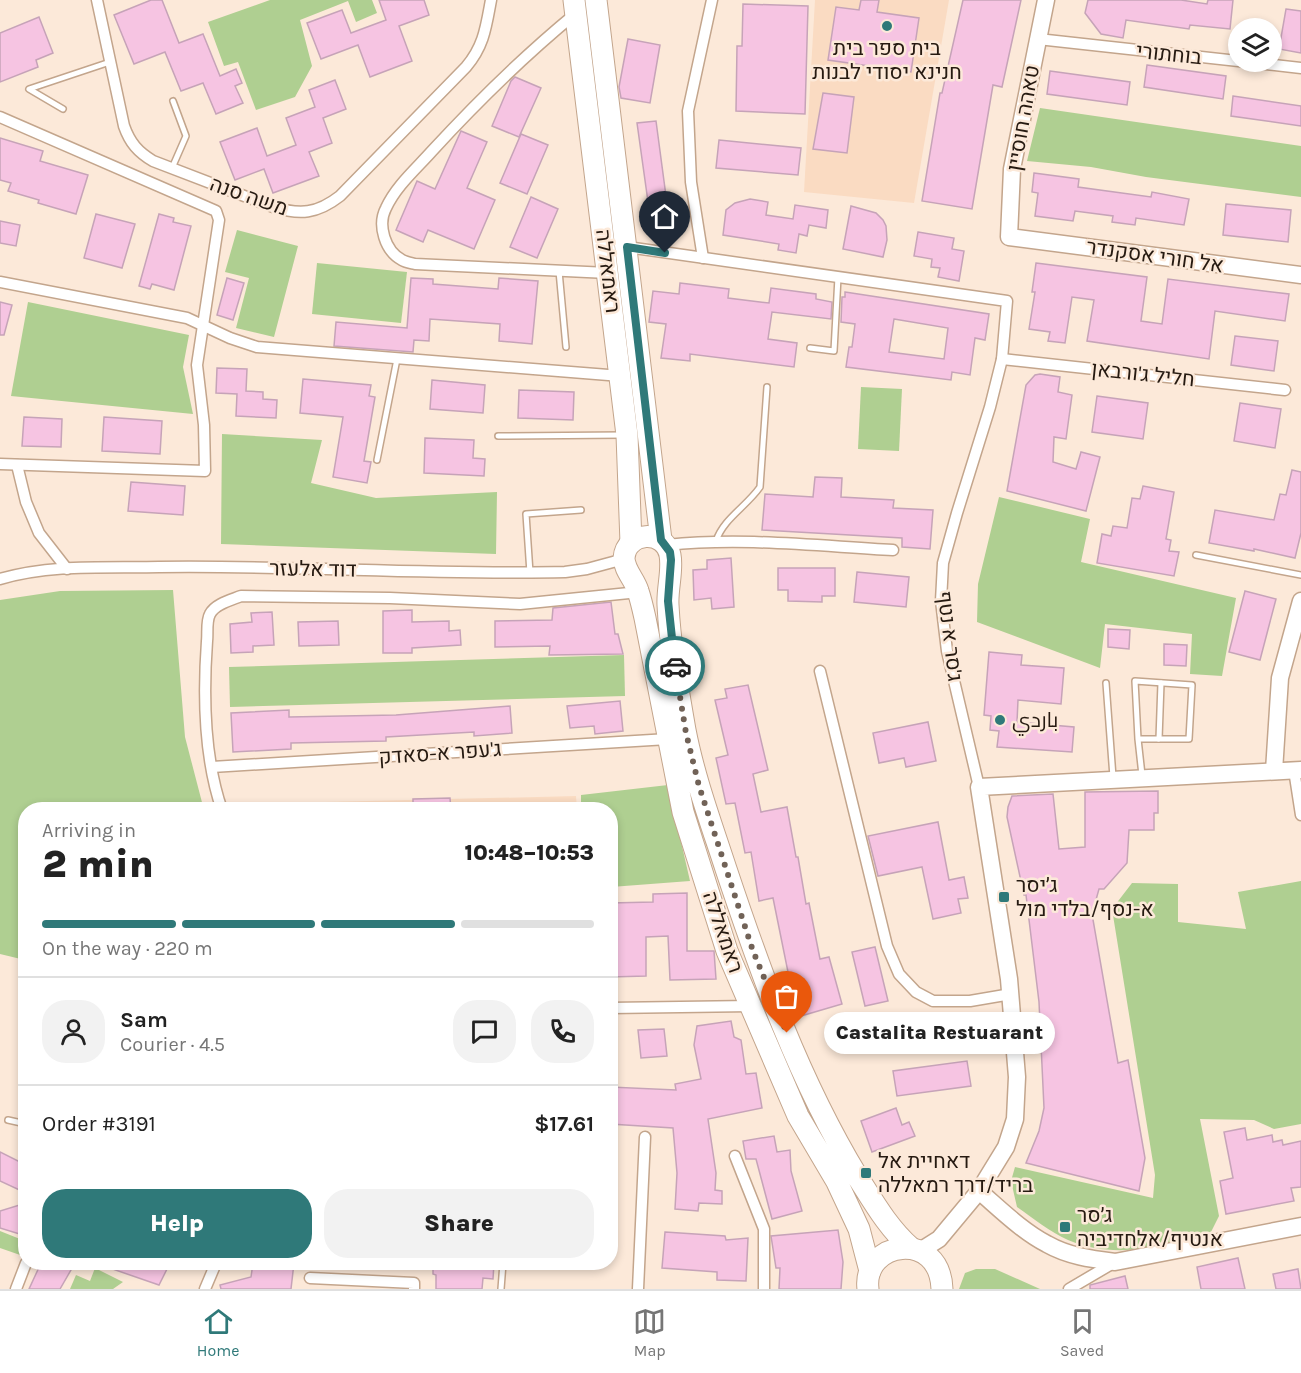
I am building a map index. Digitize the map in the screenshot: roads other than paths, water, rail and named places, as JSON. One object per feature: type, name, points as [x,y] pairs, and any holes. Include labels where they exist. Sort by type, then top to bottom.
[{"type":"highway","name":"ראמאללה","points":[[596,0],[664,542]]},
{"type":"highway","name":"ראמאללה","points":[[574,7],[621,376],[627,435],[631,567],[683,812],[728,951],[751,1006],[798,1116],[837,1182],[859,1229],[869,1280]]},
{"type":"highway","points":[[645,536],[664,542],[670,552],[670,566],[666,574],[652,582],[643,582],[631,567],[645,536]]},
{"type":"highway","name":"ראמאללה","points":[[670,566],[668,601],[670,632],[686,733],[699,786],[753,951],[812,1095],[840,1147],[877,1208],[901,1239],[915,1250],[930,1257],[937,1266],[941,1283]]},
{"type":"highway","points":[[869,1280],[877,1261],[886,1252],[898,1248],[915,1250]]},
{"type":"street","name":"משה סנה","points":[[97,0],[124,126],[132,145],[153,161],[293,213],[314,210],[330,203],[473,58],[480,48],[491,0]]},
{"type":"street","points":[[703,258],[691,182],[688,111],[712,0]]},
{"type":"street","name":"טאהה חוסיין","points":[[1009,237],[1012,169],[1046,0]]},
{"type":"street","points":[[574,7],[517,66],[485,94],[398,189],[384,210],[382,230],[390,250],[402,260],[415,264],[608,273]]},
{"type":"street","name":"בוחתורי","points":[[1038,39],[1301,68]]},
{"type":"street","points":[[0,117],[216,211],[219,220],[197,365],[204,425],[205,471],[0,465]]},
{"type":"street","name":"אל חורי אסקנדר","points":[[1009,237],[1301,276]]},
{"type":"street","name":"ג'סר א נטף","points":[[627,247],[1007,302],[1002,359],[944,562],[941,601],[947,651],[979,787],[1011,994],[1017,1077],[1015,1119],[1006,1147],[979,1191],[934,1243],[915,1250]]},
{"type":"street","points":[[0,282],[188,318],[230,338],[257,347],[621,376]]},
{"type":"street","name":"חליל ג'ורבאן","points":[[1002,359],[1285,390]]},
{"type":"street","points":[[17,465],[26,502],[39,533],[67,569]]},
{"type":"street","points":[[664,542],[716,541],[893,550]]},
{"type":"street","name":"דוד אלעזר","points":[[0,579],[26,572],[67,569],[200,567],[530,573],[631,567]]},
{"type":"street","points":[[219,802],[212,767],[206,700],[209,616],[214,608],[241,596],[390,598],[520,604],[564,601],[631,567]]},
{"type":"street","points":[[1274,771],[1280,678],[1301,601]]},
{"type":"street","points":[[820,671],[887,946],[898,974],[916,992],[933,1001],[970,1001],[1011,994]]},
{"type":"street","name":"ג'עפר א-סאדק","points":[[212,767],[668,739]]},
{"type":"street","points":[[979,787],[1297,770],[1301,815]]},
{"type":"street","points":[[618,1008],[751,1006]]},
{"type":"street","points":[[638,1289],[645,1137]]},
{"type":"street","points":[[735,1156],[764,1229],[764,1289]]},
{"type":"street","points":[[979,1191],[1045,1243],[1078,1256],[1115,1262]]},
{"type":"street","points":[[1069,1289],[1115,1262],[1301,1226]]},
{"type":"street","name":"ג'סר א נטף","points":[[941,1283],[938,1251],[947,1230]]},
{"type":"street","points":[[16,1289],[23,1270]]},
{"type":"street","points":[[205,1289],[213,1270]]},
{"type":"street","points":[[310,1278],[414,1283],[414,1289]]},
{"type":"lane","points":[[63,109],[28,88],[110,62]]},
{"type":"lane","points":[[172,168],[186,135],[173,101]]},
{"type":"lane","points":[[559,270],[566,347]]},
{"type":"lane","points":[[810,348],[834,351],[838,277]]},
{"type":"lane","points":[[377,460],[397,358]]},
{"type":"lane","points":[[716,541],[719,531],[752,499],[760,487],[767,387]]},
{"type":"lane","points":[[498,436],[627,435]]},
{"type":"lane","points":[[530,573],[526,514],[581,510]]},
{"type":"lane","points":[[1196,555],[1301,575]]},
{"type":"lane","points":[[1137,739],[1189,739],[1192,686],[1135,681],[1137,739],[1142,778]]},
{"type":"lane","points":[[1106,683],[1113,780]]},
{"type":"lane","points":[[1159,739],[1161,683]]},
{"type":"lane","points":[[8,1120],[18,1122]]},
{"type":"lane","points":[[501,1289],[502,1270]]},
{"type":"place","name":"בית ספר בית חנינא יסודי לבנות","points":[[887,26]]},
{"type":"place","name":"باردي","points":[[1000,720]]},
{"type":"place","name":"ג׳יסר א-נסף/בלדי מול","points":[[1004,897]]},
{"type":"place","name":"Castalita Restuarant","points":[[787,1033]]},
{"type":"place","name":"דאחיית אל בריד/דרך רמאללה","points":[[866,1173]]},
{"type":"place","name":"ג׳סר אנטיף/אלחדיביה","points":[[1065,1227]]}]
